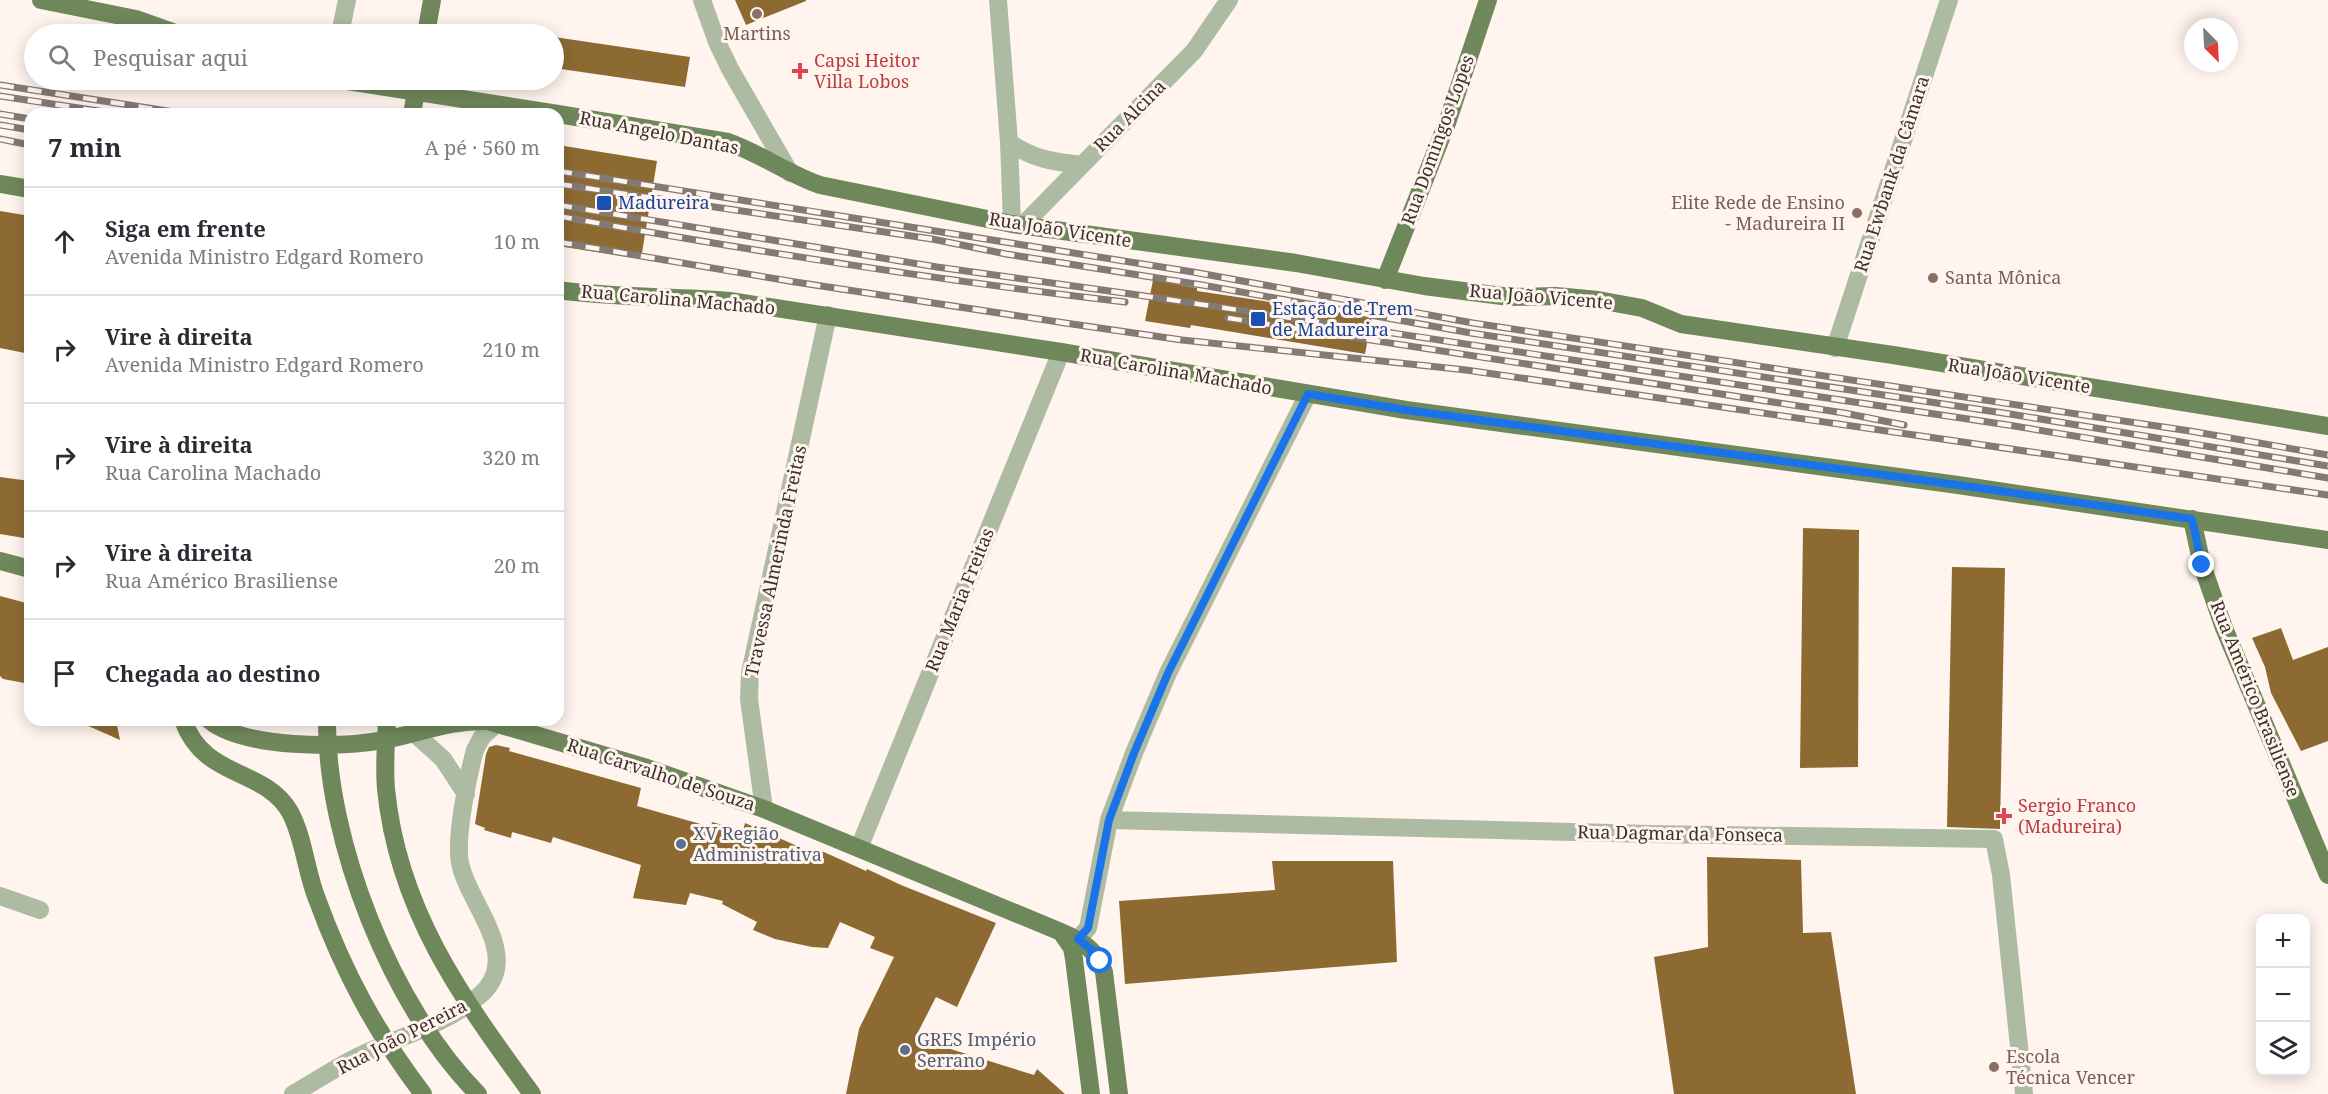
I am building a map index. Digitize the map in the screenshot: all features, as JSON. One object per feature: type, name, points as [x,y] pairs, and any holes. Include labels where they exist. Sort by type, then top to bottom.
[{"type":"main road","points":[[41,0],[136,19],[150,24]]},
{"type":"main road","points":[[428,24],[432,0]]},
{"type":"main road","name":"Rua Domingos Lopes","points":[[1385,280],[1447,123],[1488,0]]},
{"type":"main road","name":"Rua Angelo Dantas","points":[[405,90],[520,108]]},
{"type":"main road","points":[[413,108],[416,90]]},
{"type":"main road","name":"Rua Angelo Dantas","points":[[564,115],[728,142],[790,173]]},
{"type":"main road","name":"Rua João Vicente","points":[[790,173],[820,185],[1017,225],[1296,263],[1385,280],[1510,297],[1556,296],[1598,300],[1642,308],[1681,324],[1893,355],[2328,426]]},
{"type":"main road","points":[[0,184],[24,188]]},
{"type":"main road","name":"Rua Carolina Machado","points":[[564,291],[603,296],[685,297],[730,301],[1061,352],[1406,410],[1969,486],[2328,540]]},
{"type":"main road","name":"Rua Américo Brasiliense","points":[[2192,519],[2202,565],[2220,620],[2328,875]]},
{"type":"main road","points":[[0,561],[24,567]]},
{"type":"main road","points":[[186,726],[196,747],[208,758],[269,790],[290,813],[311,885],[331,939],[356,993],[393,1054],[423,1094]]},
{"type":"main road","name":"Rua Carvalho de Souza","points":[[220,726],[234,734],[273,742],[333,745],[386,740],[430,726]]},
{"type":"main road","points":[[327,726],[329,758],[338,816],[367,918],[417,1015],[478,1094]]},
{"type":"main road","points":[[387,726],[387,799],[396,851],[411,897],[431,943],[467,1004],[532,1094]]},
{"type":"main road","name":"Rua Carvalho de Souza","points":[[507,726],[647,768],[764,809],[1070,936]]},
{"type":"main road","points":[[1070,936],[1091,1094]]},
{"type":"main road","points":[[1070,936],[1092,950],[1104,972],[1119,1094]]},
{"type":"street","points":[[342,24],[347,0]]},
{"type":"street","points":[[702,0],[717,42],[730,69],[790,173]]},
{"type":"street","points":[[998,0],[1017,225]]},
{"type":"street","name":"Rua Alcina","points":[[1017,225],[1082,165],[1194,51],[1229,0]]},
{"type":"street","name":"Rua Ewbank da Câmara","points":[[1835,348],[1949,0]]},
{"type":"street","points":[[1009,142],[1023,152],[1038,158],[1082,165]]},
{"type":"street","name":"Travessa Almerinda Freitas","points":[[764,809],[749,699],[750,673],[828,315]]},
{"type":"street","name":"Rua Maria Freitas","points":[[859,848],[1061,352]]},
{"type":"street","points":[[1070,936],[1088,928],[1109,820],[1168,673],[1308,394]]},
{"type":"street","name":"Rua João Pereira","points":[[293,1094],[357,1058],[432,1026],[470,1004],[491,984],[497,957],[495,944],[467,883],[460,862],[459,838],[475,750],[482,737],[494,726]]},
{"type":"street","points":[[413,732],[442,759],[466,794]]},
{"type":"street","name":"Rua Dagmar da Fonseca","points":[[1109,820],[1650,834],[1994,839],[2001,875],[2024,1094]]},
{"type":"street","points":[[0,896],[40,910]]},
{"type":"building","name":"Martins","points":[[735,0],[806,0],[806,1],[746,25]]},
{"type":"building","points":[[564,38],[690,57],[685,87],[564,69]]},
{"type":"building","name":"Madureira","points":[[564,146],[657,161],[641,259],[564,247]]},
{"type":"building","points":[[0,211],[24,215],[24,353],[0,348]]},
{"type":"building","name":"Estação de Trem de Madureira","points":[[1153,280],[1197,288],[1197,291],[1372,317],[1365,354],[1191,325],[1190,328],[1145,321]]},
{"type":"building","points":[[0,477],[24,480],[24,538],[0,534]]},
{"type":"building","points":[[1803,528],[1859,530],[1858,767],[1800,768]]},
{"type":"building","points":[[1952,567],[2005,568],[2000,829],[1947,827]]},
{"type":"building","points":[[0,596],[24,602],[24,683],[3,679],[0,676]]},
{"type":"building","points":[[2281,628],[2293,660],[2328,647],[2328,741],[2301,751],[2271,693],[2265,667],[2252,638]]},
{"type":"building","points":[[88,726],[117,726],[120,740]]},
{"type":"building","points":[[496,745],[510,748],[509,751],[641,788],[637,806],[711,827],[712,822],[743,831],[745,823],[813,853],[815,848],[996,923],[957,1007],[936,997],[915,1038],[1034,1075],[1037,1069],[1065,1094],[846,1094],[859,1029],[894,957],[870,948],[875,937],[840,922],[828,948],[775,939],[753,930],[757,922],[722,904],[723,901],[690,893],[686,905],[633,898],[641,865],[553,837],[551,843],[512,832],[511,838],[484,830],[485,828],[475,824],[486,754],[489,747]]},
{"type":"building","points":[[1707,857],[1801,860],[1803,933],[1831,932],[1856,1094],[1674,1094],[1654,957],[1708,947]]},
{"type":"building","points":[[1272,861],[1393,861],[1397,962],[1125,984],[1119,901],[1275,890]]},
{"type":"railway","points":[[0,85],[24,89]]},
{"type":"railway","points":[[32,90],[148,108]]},
{"type":"railway","points":[[0,96],[79,108]]},
{"type":"railway","points":[[0,114],[24,118]]},
{"type":"railway","points":[[0,125],[24,129]]},
{"type":"railway","points":[[0,139],[24,144]]},
{"type":"railway","points":[[564,172],[1193,272],[1473,323],[2190,431],[2328,455]]},
{"type":"railway","points":[[564,185],[932,239],[1006,254],[1202,285],[1471,333],[2010,414],[2328,466]]},
{"type":"railway","points":[[564,206],[937,267],[2008,425],[2328,478]]},
{"type":"railway","points":[[564,217],[841,264],[1125,302]]},
{"type":"railway","points":[[564,243],[795,282],[1182,340],[1466,370],[2328,495]]},
{"type":"railway","points":[[1228,318],[1844,413],[1904,425]]},
{"type":"place","name":"Martins","points":[[757,14]]},
{"type":"place","name":"Capsi Heitor Villa Lobos","points":[[800,71]]},
{"type":"place","name":"Madureira","points":[[604,203]]},
{"type":"place","name":"Elite Rede de Ensino - Madureira II","points":[[1857,213]]},
{"type":"place","name":"Santa Mônica","points":[[1933,278]]},
{"type":"place","name":"Estação de Trem de Madureira","points":[[1258,319]]},
{"type":"place","name":"Sergio Franco (Madureira)","points":[[2004,816]]},
{"type":"place","name":"XV Região Administrativa","points":[[681,844]]},
{"type":"place","name":"GRES Império Serrano","points":[[905,1050]]},
{"type":"place","name":"Escola Técnica Vencer","points":[[1994,1067]]},
{"type":"route","points":[[1100,961],[1092,950],[1078,939],[1088,928],[1109,820],[1168,673],[1308,394],[1406,410],[2192,519],[2202,565]]}]
